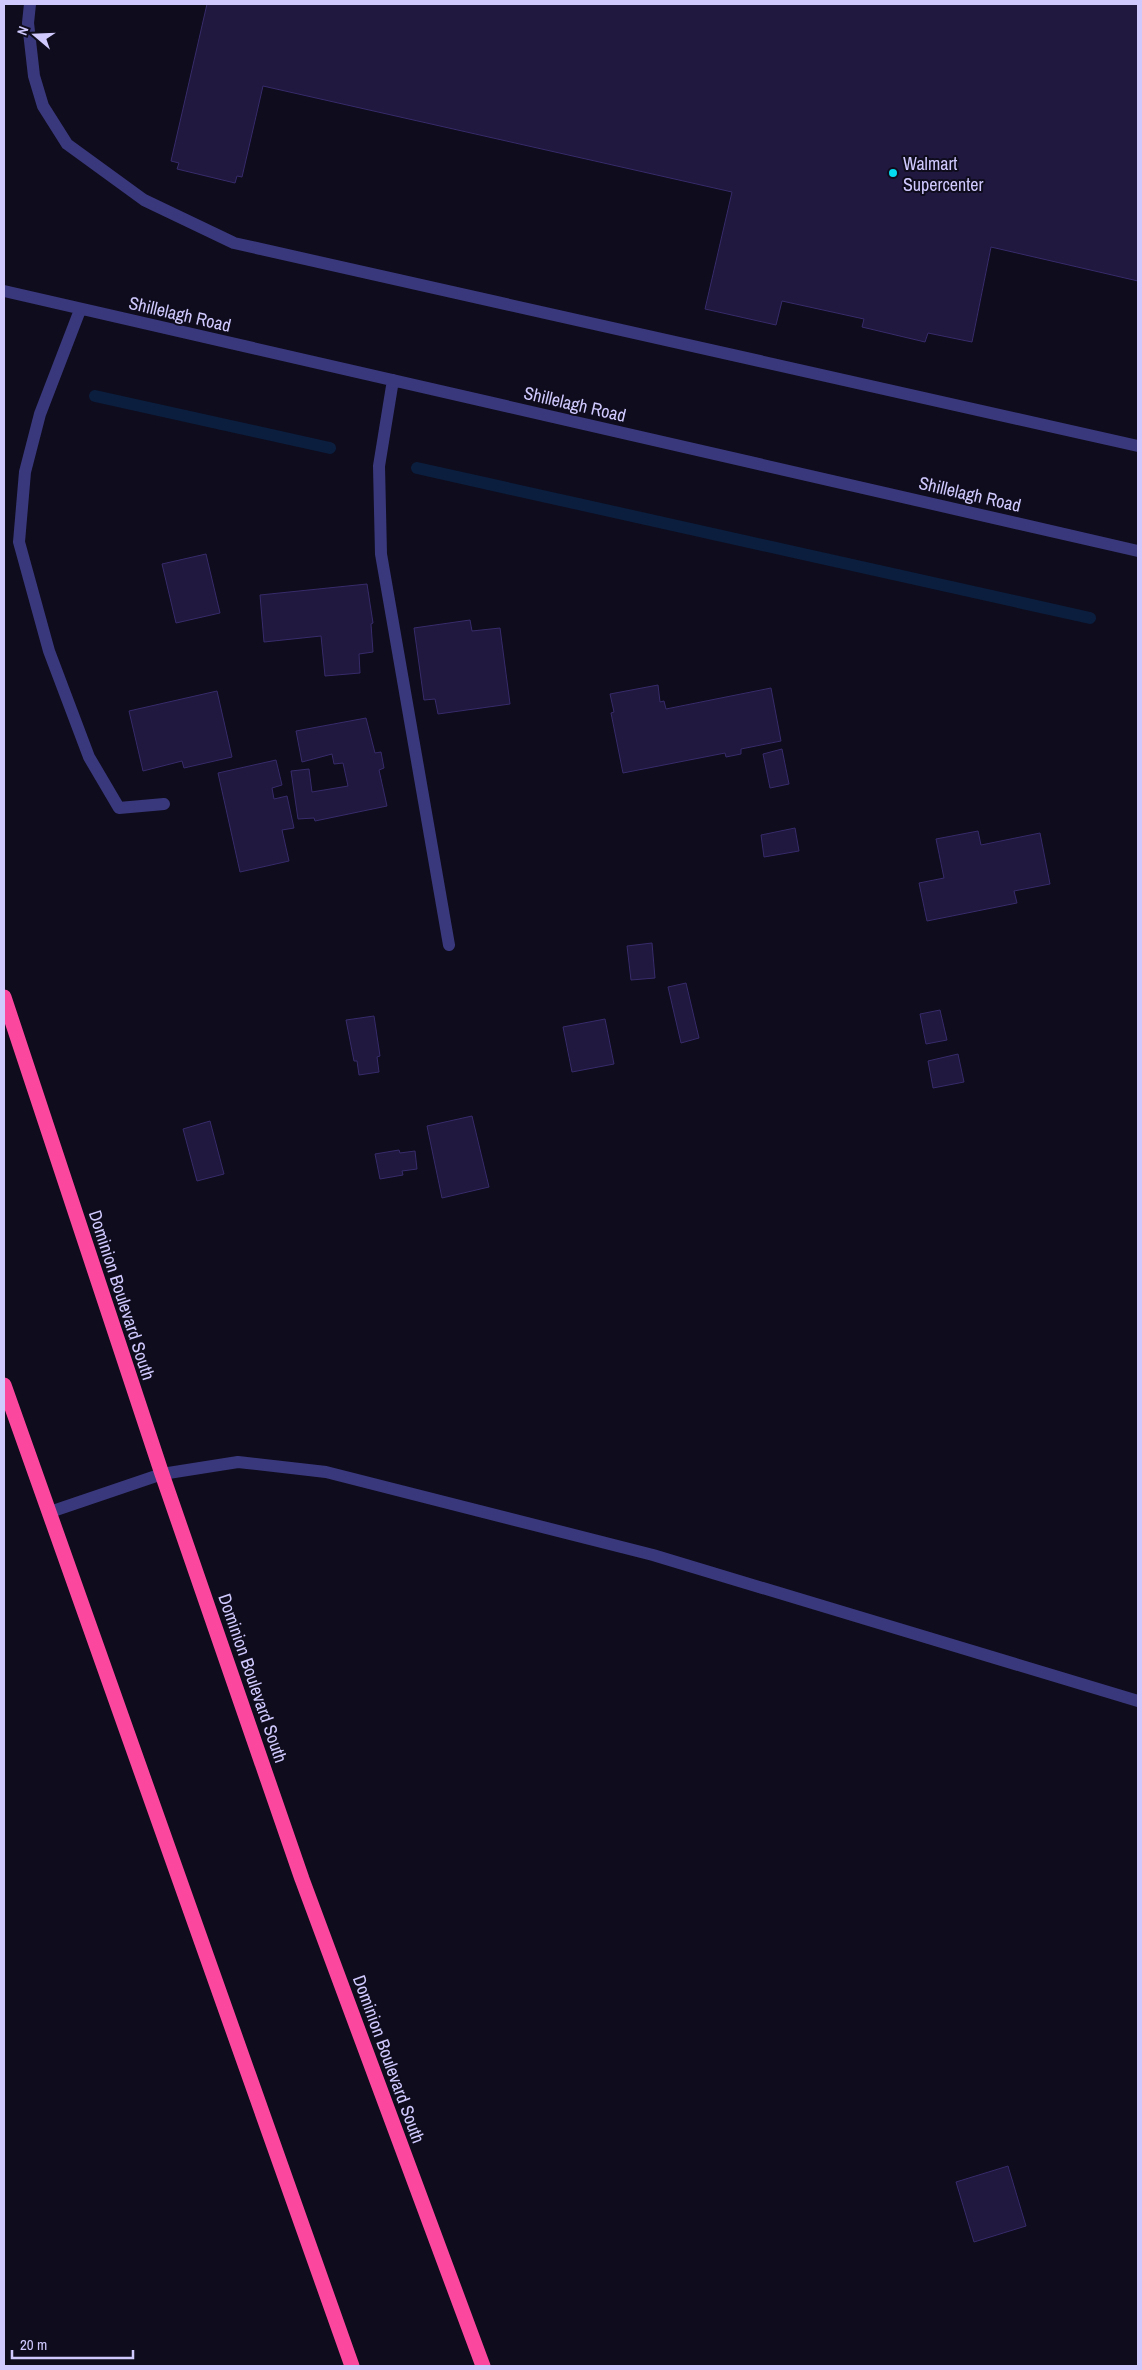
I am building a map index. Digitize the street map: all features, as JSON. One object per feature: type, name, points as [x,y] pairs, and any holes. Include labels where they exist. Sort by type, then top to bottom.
[{"type":"highway","name":"Dominion Boulevard South","points":[[4,997],[162,1474],[302,1878],[483,2366]]},
{"type":"highway","points":[[4,1385],[352,2366]]},
{"type":"street","points":[[30,4],[28,23],[34,76],[43,106],[67,144],[144,200],[234,243],[1138,446]]},
{"type":"street","name":"Shillelagh Road","points":[[4,290],[80,310],[1138,551]]},
{"type":"street","points":[[80,310],[40,414],[25,472],[19,542],[49,651],[90,757],[119,808],[164,804]]},
{"type":"street","points":[[393,380],[379,466],[381,554],[449,946]]},
{"type":"street","points":[[50,1512],[162,1474],[238,1462],[326,1472],[652,1555],[1138,1701]]},
{"type":"building","name":"Walmart Supercenter","points":[[207,4],[1138,4],[1138,281],[991,247],[972,342],[928,333],[925,342],[862,327],[864,319],[782,301],[776,325],[705,309],[732,192],[263,86],[242,177],[237,176],[235,183],[177,169],[179,163],[171,161]]},
{"type":"building","points":[[206,554],[220,613],[176,623],[162,564]]},
{"type":"building","points":[[367,584],[373,623],[371,624],[373,652],[359,654],[360,673],[325,676],[321,636],[264,642],[260,595]]},
{"type":"building","points":[[470,620],[472,631],[500,628],[510,704],[438,714],[435,699],[424,700],[414,628]]},
{"type":"building","points":[[658,685],[660,702],[664,701],[666,709],[771,688],[781,741],[741,749],[741,754],[726,757],[725,753],[623,773],[611,713],[614,712],[610,694]]},
{"type":"building","points":[[217,691],[232,757],[184,768],[182,761],[143,771],[129,711]]},
{"type":"building","points":[[366,718],[375,753],[381,752],[384,768],[379,770],[387,806],[315,821],[314,818],[298,819],[291,771],[309,769],[312,792],[348,786],[343,763],[334,764],[332,754],[302,762],[296,731]]},
{"type":"building","points":[[782,749],[789,784],[770,788],[763,754]]},
{"type":"building","points":[[276,760],[282,785],[272,788],[274,799],[287,796],[294,828],[282,830],[289,861],[240,872],[218,773]]},
{"type":"building","points":[[795,828],[799,851],[764,857],[761,835]]},
{"type":"building","points":[[978,831],[981,845],[1040,833],[1050,884],[1014,891],[1017,903],[927,921],[919,883],[944,878],[936,839]]},
{"type":"building","points":[[652,943],[655,978],[631,980],[627,946]]},
{"type":"building","points":[[686,983],[699,1038],[681,1043],[668,987]]},
{"type":"building","points":[[940,1010],[947,1040],[926,1044],[920,1014]]},
{"type":"building","points":[[374,1016],[380,1056],[377,1057],[379,1072],[359,1075],[357,1061],[354,1061],[346,1020]]},
{"type":"building","points":[[605,1019],[614,1064],[572,1072],[563,1027]]},
{"type":"building","points":[[958,1054],[964,1082],[933,1088],[928,1061]]},
{"type":"building","points":[[472,1116],[489,1187],[442,1198],[427,1126]]},
{"type":"building","points":[[210,1121],[224,1174],[197,1181],[183,1129]]},
{"type":"building","points":[[399,1150],[400,1153],[415,1151],[417,1169],[402,1171],[403,1175],[380,1179],[375,1154]]},
{"type":"building","points":[[1008,2166],[1026,2226],[974,2242],[956,2182]]},
{"type":"waterway","points":[[95,396],[330,448]]},
{"type":"waterway","points":[[417,468],[1090,618]]},
{"type":"place","name":"Walmart Supercenter","points":[[893,173]]}]
